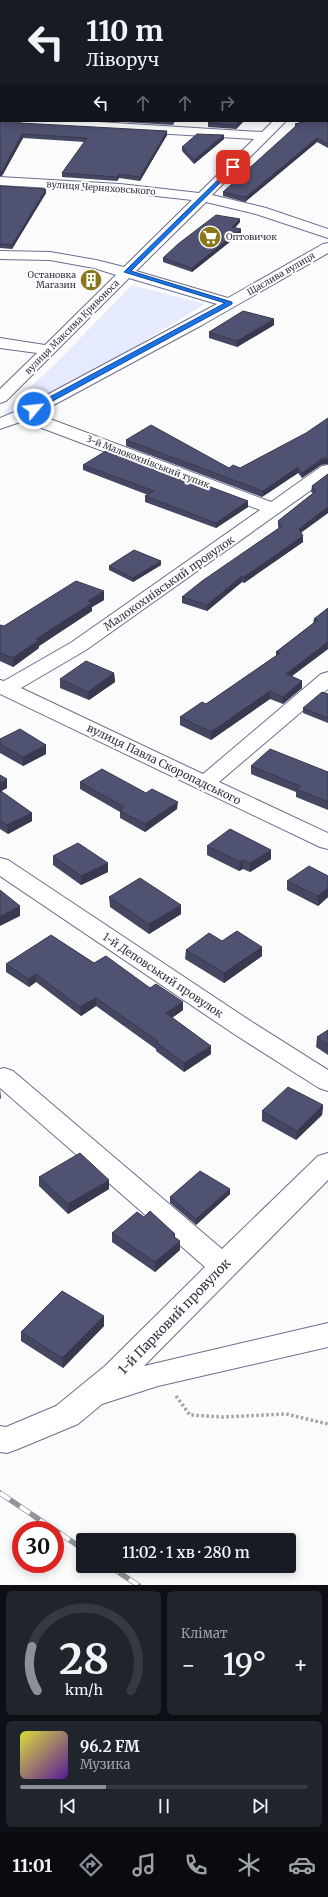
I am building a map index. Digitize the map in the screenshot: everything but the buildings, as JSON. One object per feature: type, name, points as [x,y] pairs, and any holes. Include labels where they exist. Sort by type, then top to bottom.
[{"type":"street","points":[[37,122],[264,136]]},
{"type":"street","name":"вулиця Максима Кривоноса","points":[[0,398],[279,122]]},
{"type":"street","name":"вулиця Черняховського","points":[[0,181],[162,192],[202,198],[240,205],[328,234]]},
{"type":"street","name":"Щаслива вулиця","points":[[0,424],[23,415],[230,303],[328,247]]},
{"type":"street","points":[[0,255],[68,259],[127,272],[230,303]]},
{"type":"street","points":[[0,343],[49,350]]},
{"type":"street","name":"3-й Малокохнівський тупик","points":[[23,415],[274,509]]},
{"type":"street","name":"Малокохнівський провулок","points":[[3,687],[79,646],[328,470]]},
{"type":"street","points":[[204,784],[328,678]]},
{"type":"street","name":"вулиця Павла Скоропадського","points":[[3,687],[328,842]]},
{"type":"street","name":"1-й Деповський провулок","points":[[0,865],[243,1028],[328,1082]]},
{"type":"street","points":[[4,1077],[223,1266]]},
{"type":"street","name":"1-й Парковий провулок","points":[[0,1439],[7,1440],[67,1415],[116,1375],[223,1266],[328,1163]]},
{"type":"street","points":[[92,1395],[158,1374],[328,1335]]},
{"type":"path","points":[[190,1415],[223,1417],[286,1414],[328,1424]]},
{"type":"shaded area","points":[[132,285],[205,304],[106,364],[10,416],[3,415],[8,408],[55,364]]},
{"type":"railway","points":[[0,1493],[76,1544]]},
{"type":"railway","points":[[120,1573],[138,1585]]},
{"type":"place","name":"Оптовичок","points":[[210,237]]},
{"type":"place","name":"Остановка Магазин","points":[[91,280]]},
{"type":"route","points":[[34,409],[230,303],[127,272],[233,167]]}]
